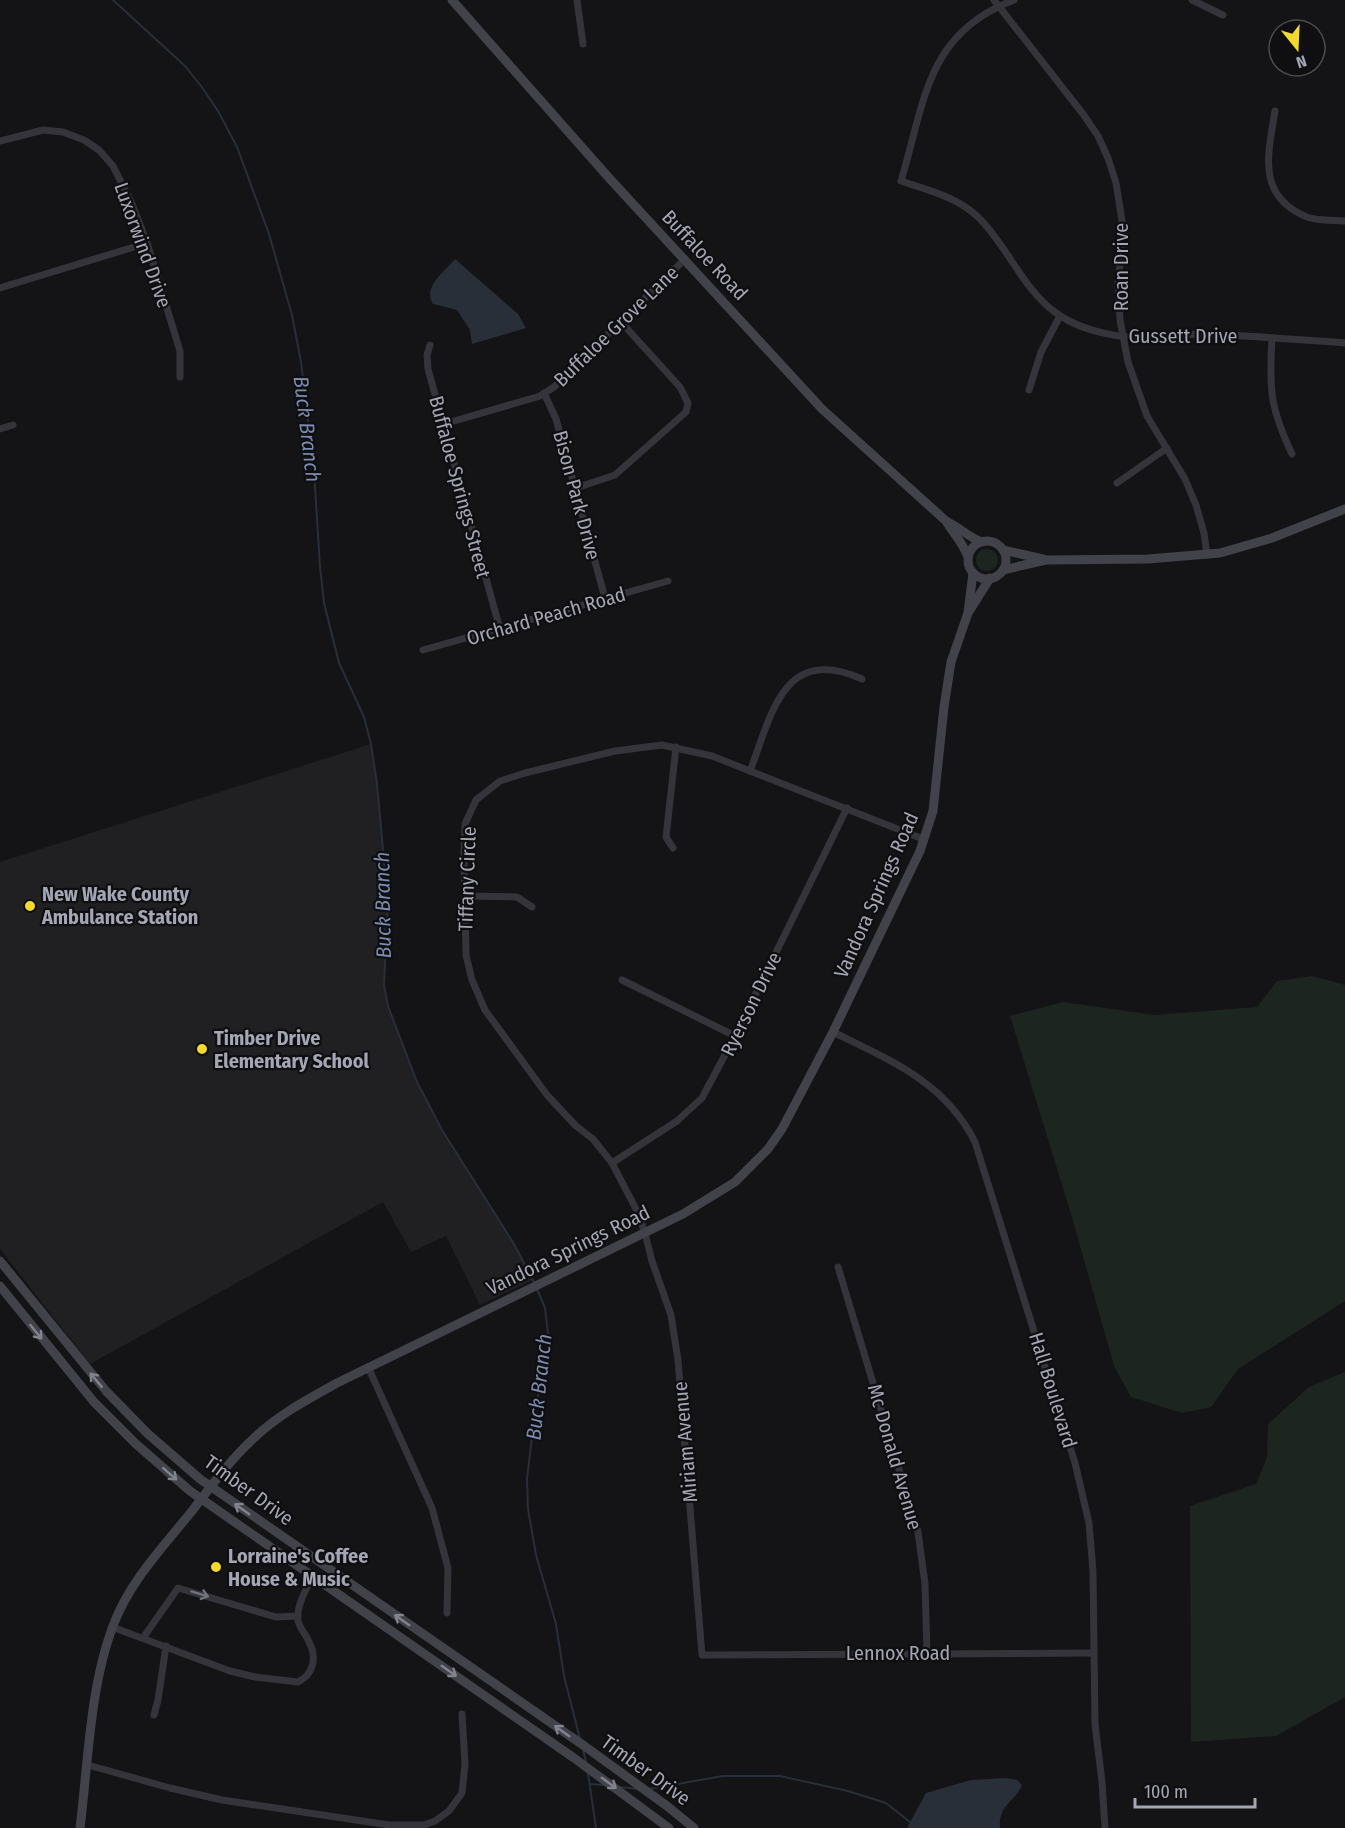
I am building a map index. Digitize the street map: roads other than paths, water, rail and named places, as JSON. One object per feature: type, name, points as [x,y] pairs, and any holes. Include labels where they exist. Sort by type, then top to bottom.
[{"type":"street","name":"Buffaloe Road","points":[[452,0],[602,171],[822,409],[946,521],[958,527],[969,537],[982,542]]},
{"type":"street","points":[[577,0],[583,44]]},
{"type":"street","points":[[996,3],[1014,0]]},
{"type":"street","points":[[1192,0],[1223,15]]},
{"type":"street","name":"Gussett Drive","points":[[996,3],[964,30],[940,57],[927,87],[901,181],[940,194],[964,206],[977,216],[1043,303],[1060,316],[1091,330],[1150,338],[1206,333],[1345,343]]},
{"type":"street","name":"Roan Drive","points":[[996,3],[1083,114],[1098,136],[1108,158],[1116,183],[1124,233],[1118,282],[1120,320],[1128,362],[1147,416],[1185,478],[1196,505],[1207,555]]},
{"type":"street","points":[[1275,111],[1267,158],[1274,189],[1289,206],[1309,217],[1345,221]]},
{"type":"street","name":"Luxorwind Drive","points":[[0,141],[44,130],[63,132],[84,140],[99,150],[113,166],[132,204],[147,243],[180,351],[180,377]]},
{"type":"street","points":[[0,288],[147,243]]},
{"type":"street","name":"Buffaloe Grove Lane","points":[[444,424],[544,393],[554,387],[685,259]]},
{"type":"street","points":[[1029,390],[1041,352],[1060,316]]},
{"type":"street","points":[[576,488],[615,475],[686,412],[688,403],[680,387],[621,322]]},
{"type":"street","points":[[1272,338],[1270,372],[1273,408],[1292,454]]},
{"type":"street","name":"Buffaloe Springs Street","points":[[430,345],[427,355],[428,369],[500,629]]},
{"type":"street","name":"Bison Park Drive","points":[[544,393],[556,419],[605,598]]},
{"type":"street","points":[[0,429],[13,425]]},
{"type":"street","points":[[1117,483],[1167,448]]},
{"type":"street","points":[[1046,560],[1003,570],[990,578],[984,578],[973,573],[968,556],[973,547],[982,542],[994,542],[1003,550],[1046,560],[1112,560],[1207,555],[1234,550],[1272,538],[1345,509]]},
{"type":"street","name":"Buffaloe Road","points":[[946,521],[952,532],[962,542],[968,556]]},
{"type":"street","points":[[1003,550],[1006,560],[1003,570]]},
{"type":"street","name":"Vandora Springs Road","points":[[80,1828],[99,1677],[112,1627],[126,1596],[200,1499],[253,1438],[289,1410],[368,1367],[645,1233],[717,1194],[735,1182],[768,1149],[797,1103],[920,851],[933,811],[951,662],[968,613],[973,573]]},
{"type":"street","name":"Vandora Springs Road","points":[[968,613],[990,578]]},
{"type":"street","name":"Orchard Peach Road","points":[[423,650],[668,581]]},
{"type":"street","points":[[750,771],[779,698],[790,682],[810,671],[832,669],[862,679]]},
{"type":"street","name":"Tiffany Circle","points":[[645,1233],[637,1211],[612,1163],[593,1140],[576,1126],[547,1095],[485,1010],[472,981],[466,955],[465,824],[476,800],[500,781],[615,751],[645,746],[676,747],[712,756],[923,839]]},
{"type":"street","points":[[673,848],[666,837],[676,747]]},
{"type":"street","name":"Ryerson Drive","points":[[612,1163],[693,1108],[702,1098],[847,808]]},
{"type":"street","points":[[465,896],[517,897],[532,908]]},
{"type":"street","points":[[622,980],[735,1036]]},
{"type":"street","name":"Hall Boulevard","points":[[833,1032],[889,1060],[929,1085],[957,1112],[975,1142],[1063,1423],[1089,1523],[1093,1571],[1095,1741],[1102,1782],[1105,1828]]},
{"type":"street","name":"Miriam Avenue","points":[[645,1233],[671,1315],[678,1360],[702,1655]]},
{"type":"street","name":"Timber Drive","points":[[0,1261],[106,1391],[147,1433],[211,1487],[583,1745],[694,1828]]},
{"type":"street","name":"Mc Donald Avenue","points":[[838,1267],[918,1532],[925,1584],[927,1653]]},
{"type":"street","name":"Timber Drive","points":[[0,1286],[94,1402],[136,1444],[200,1499],[574,1758],[669,1828]]},
{"type":"street","points":[[368,1367],[432,1508],[448,1568],[447,1613]]},
{"type":"street","points":[[112,1627],[230,1671],[255,1677],[298,1682],[310,1671],[313,1661],[312,1650],[300,1627],[298,1617],[303,1594],[313,1576]]},
{"type":"street","points":[[143,1638],[178,1588],[276,1617],[298,1617]]},
{"type":"street","points":[[154,1715],[166,1646]]},
{"type":"street","name":"Lennox Road","points":[[702,1655],[1094,1653]]},
{"type":"street","points":[[88,1765],[222,1800],[383,1825],[424,1825],[435,1821],[449,1811],[462,1793],[465,1764],[462,1714]]},
{"type":"waterway","name":"Buck Branch","points":[[113,0],[185,66],[218,111],[237,147],[269,234],[292,315],[301,362],[314,470],[324,603],[339,663],[364,717],[371,744],[388,903],[384,985],[388,1006],[417,1082],[442,1130],[514,1244],[535,1284]]},
{"type":"waterway","name":"Buck Branch","points":[[537,1289],[545,1308],[549,1342],[535,1411],[527,1479],[528,1509],[536,1555],[556,1624],[564,1676],[580,1739]]},
{"type":"waterway","name":"Buck Branch","points":[[583,1750],[586,1762]]},
{"type":"waterway","name":"Buck Branch","points":[[588,1773],[596,1828]]},
{"type":"waterway","points":[[649,1789],[723,1776],[780,1776],[848,1791],[886,1803],[910,1822]]},
{"type":"waterway","points":[[590,1784],[605,1785]]},
{"type":"waterway","points":[[619,1787],[638,1789]]},
{"type":"place","name":"New Wake County Ambulance Station","points":[[30,906]]},
{"type":"place","name":"Timber Drive Elementary School","points":[[202,1049]]},
{"type":"place","name":"Lorraine's Coffee House & Music","points":[[216,1567]]}]
